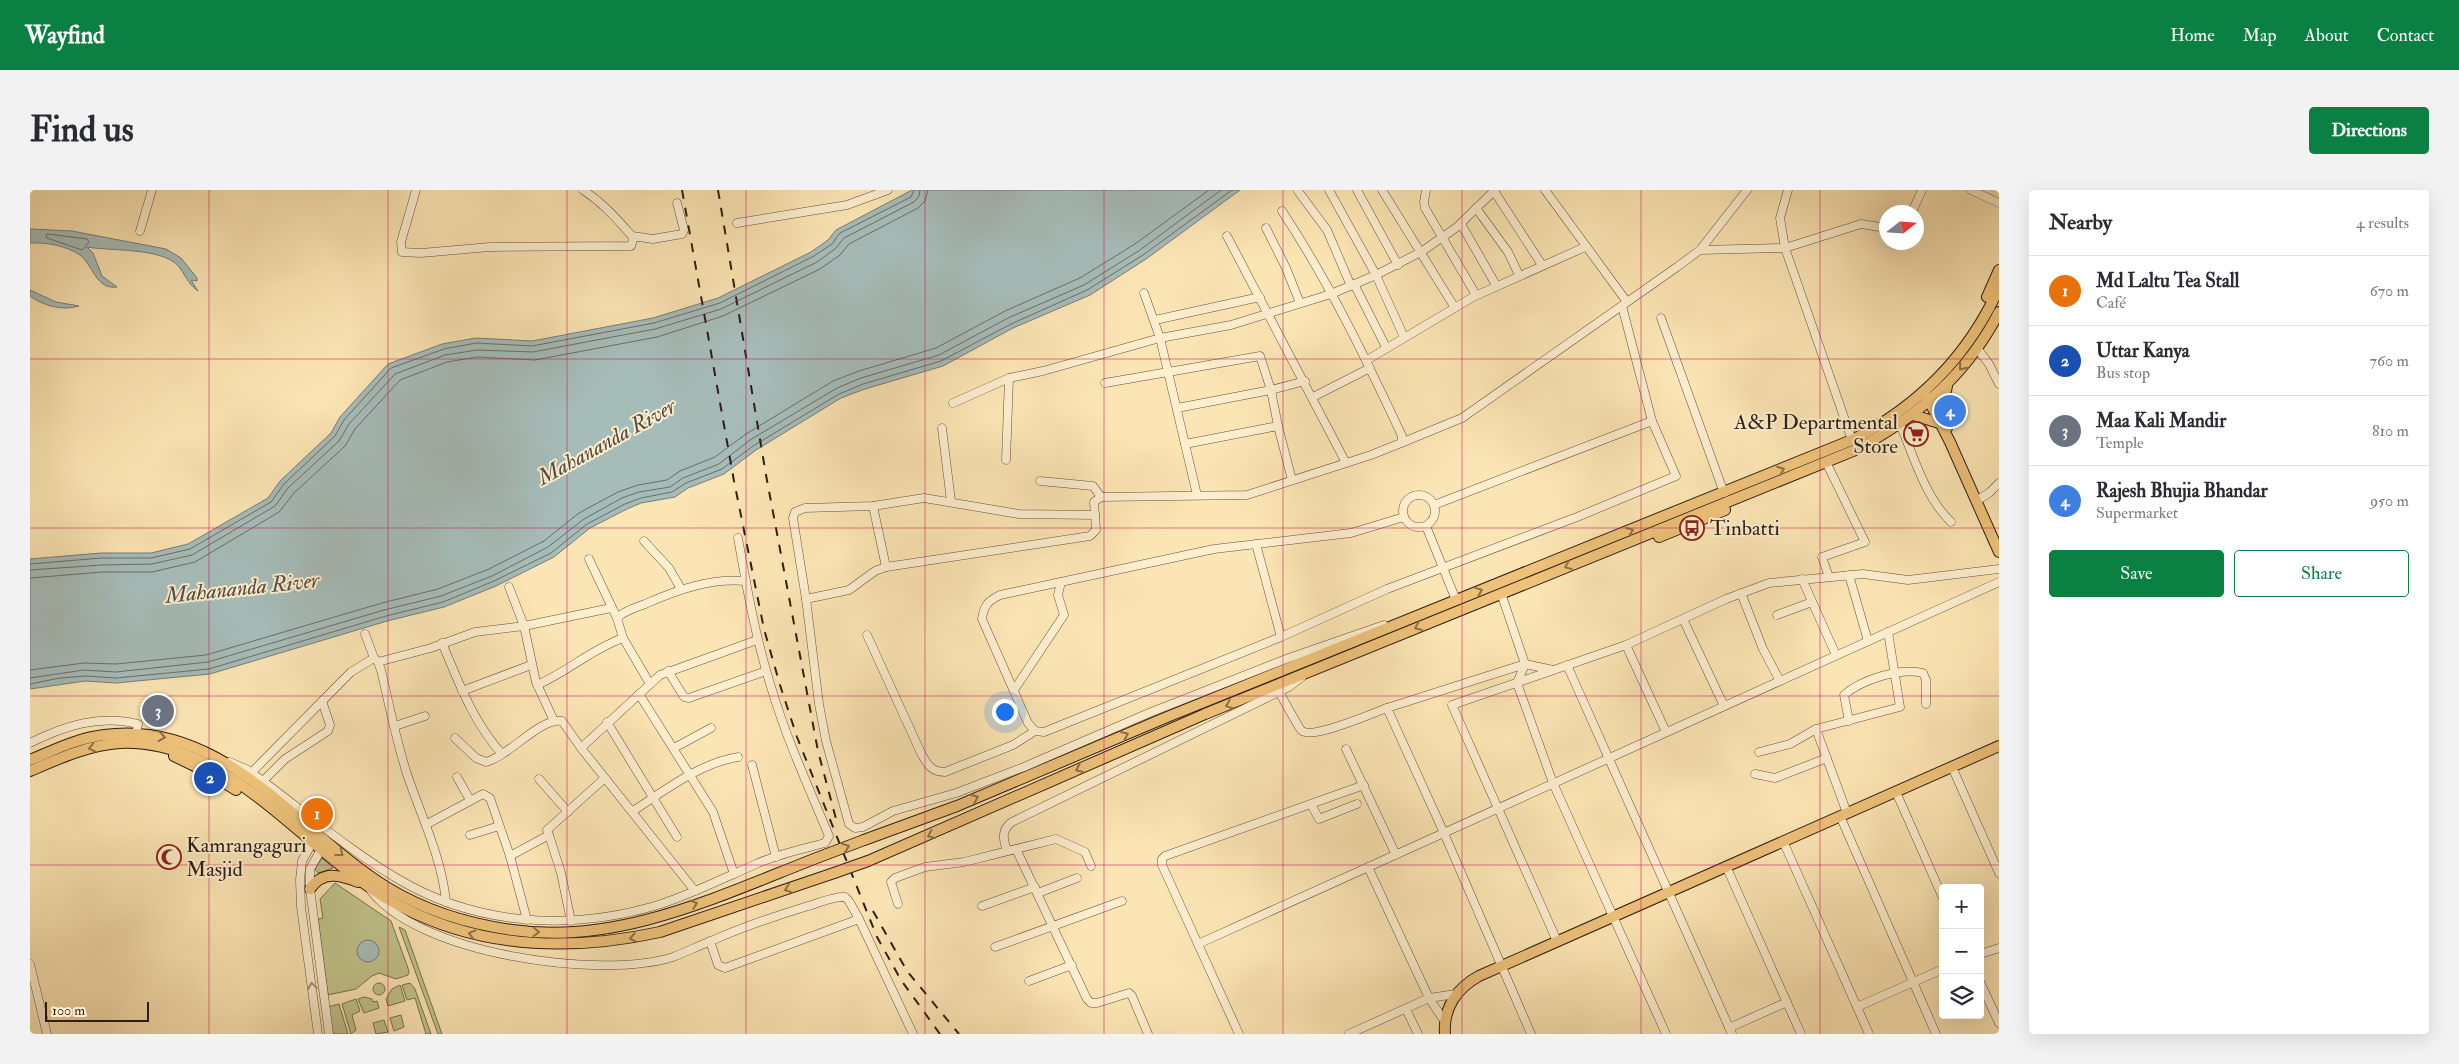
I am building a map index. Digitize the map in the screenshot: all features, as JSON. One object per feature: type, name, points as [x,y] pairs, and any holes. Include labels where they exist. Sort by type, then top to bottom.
[{"type":"main road","points":[[1958,356],[1999,270]]},
{"type":"main road","points":[[310,889],[319,879],[332,875],[341,876],[368,886],[402,907],[431,920],[475,935],[516,942],[574,945],[618,940],[660,932],[868,861],[1185,722],[1614,548],[1636,544],[1691,525],[1733,506],[1752,492],[1870,442],[1913,415],[1979,327],[1999,288]]},
{"type":"main road","points":[[30,771],[86,750],[138,739],[185,761],[245,796],[266,805],[320,839],[377,881],[418,904],[477,923],[512,930],[548,933],[587,931],[650,920],[957,806],[1167,717],[1852,440],[1882,424],[1948,383],[1976,348],[1999,312]]},
{"type":"main road","points":[[1943,426],[1948,383]]},
{"type":"main road","points":[[1930,394],[1998,547]]},
{"type":"main road","points":[[1913,415],[1943,426]]},
{"type":"main road","points":[[30,753],[60,740],[96,732],[138,739],[176,740],[210,753],[250,775],[260,783],[368,886]]},
{"type":"main road","points":[[30,760],[77,741],[114,734]]},
{"type":"main road","points":[[1445,1034],[1445,1022],[1456,994],[1473,979],[1999,746]]},
{"type":"street","points":[[140,231],[152,190]]},
{"type":"street","points":[[416,190],[400,248],[404,252],[421,253],[490,246],[627,248],[633,243],[632,236],[605,205],[583,190]]},
{"type":"street","points":[[737,223],[847,205],[888,190]]},
{"type":"street","points":[[1329,190],[1376,275],[1404,337]]},
{"type":"street","points":[[1357,190],[1398,265]]},
{"type":"street","points":[[1382,190],[1386,200],[1455,308]]},
{"type":"street","points":[[1426,190],[1425,208],[1476,295]]},
{"type":"street","points":[[953,404],[1009,378],[1043,371],[1160,338],[1223,327],[1331,294],[1398,265],[1442,239],[1461,224],[1494,190],[1542,265]]},
{"type":"street","points":[[867,635],[920,753],[930,769],[945,772],[1013,745],[1035,731],[1053,730],[1281,637],[1387,589],[1676,476],[1652,421],[1624,304],[1545,190]]},
{"type":"street","points":[[806,599],[849,590],[870,574],[886,567],[1090,536],[1096,530],[1094,502],[1101,497],[1247,495],[1346,463],[1462,418],[1700,250],[1747,190]]},
{"type":"street","points":[[1788,190],[1780,218],[1785,248],[1852,440]]},
{"type":"street","points":[[1915,205],[1922,190]]},
{"type":"street","points":[[1971,190],[1999,203]]},
{"type":"street","points":[[1298,191],[1327,230],[1386,348]]},
{"type":"street","points":[[632,236],[653,239],[682,234],[684,230],[677,203]]},
{"type":"street","points":[[1476,208],[1508,252],[1519,275]]},
{"type":"street","points":[[1282,211],[1308,250],[1367,360],[1402,436],[1401,443]]},
{"type":"street","points":[[1461,224],[1496,285]]},
{"type":"street","points":[[1700,250],[1785,248],[1861,224],[1879,227]]},
{"type":"street","points":[[1266,228],[1286,268],[1300,303]]},
{"type":"street","points":[[1227,236],[1305,381],[1346,463]]},
{"type":"street","points":[[1367,360],[1476,295],[1585,247]]},
{"type":"street","points":[[1144,293],[1160,338],[1196,495]]},
{"type":"street","points":[[1155,320],[1260,297]]},
{"type":"street","points":[[1661,318],[1724,493]]},
{"type":"street","points":[[1976,348],[1989,364],[1999,384]]},
{"type":"street","points":[[1105,383],[1260,356],[1271,390],[1292,480]]},
{"type":"street","points":[[1313,397],[1370,368]]},
{"type":"street","points":[[1006,460],[1009,378]]},
{"type":"street","points":[[1177,408],[1271,390],[1305,381]]},
{"type":"street","points":[[1434,505],[1652,421]]},
{"type":"street","points":[[1900,424],[1928,490],[1940,512],[1951,522]]},
{"type":"street","points":[[1185,444],[1278,426]]},
{"type":"street","points":[[942,428],[951,502]]},
{"type":"street","points":[[1826,462],[1865,542],[1822,556],[1829,577]]},
{"type":"street","points":[[1040,481],[1092,486],[1101,497]]},
{"type":"street","points":[[1976,501],[1989,493],[1999,483]]},
{"type":"street","points":[[1414,495],[1423,495],[1434,505],[1434,516],[1426,526],[1413,526],[1404,517],[1404,504],[1414,495]]},
{"type":"street","points":[[1094,516],[1019,514],[924,498],[873,506],[805,508],[795,512],[793,518],[806,599],[818,695],[826,741],[845,816],[849,824],[855,828],[863,827],[893,811],[956,793],[1024,767],[1149,712],[1286,659],[1429,611]]},
{"type":"street","points":[[873,506],[886,567]]},
{"type":"street","points":[[1035,731],[1028,723],[982,618],[983,609],[989,601],[1000,595],[1214,549],[1351,533],[1404,517]]},
{"type":"street","points":[[1426,526],[1456,600]]},
{"type":"street","points":[[320,839],[398,880],[446,902],[496,916],[527,920],[571,921],[617,916],[663,903],[776,857],[825,843],[829,836],[788,736],[757,640],[738,538]]},
{"type":"street","points":[[644,541],[669,568],[681,589]]},
{"type":"street","points":[[1256,544],[1281,637]]},
{"type":"street","points":[[590,559],[617,618],[623,638],[650,684]]},
{"type":"street","points":[[1557,941],[1452,705],[1626,645],[1741,593],[1769,583],[1849,575],[1880,575],[1908,580],[1999,569]]},
{"type":"street","points":[[1849,575],[1868,641]]},
{"type":"street","points":[[1802,579],[1836,655]]},
{"type":"street","points":[[617,618],[681,589],[732,580],[746,581]]},
{"type":"street","points":[[1014,690],[1064,615],[1058,595],[1061,582]]},
{"type":"street","points":[[1198,944],[1999,582]]},
{"type":"street","points":[[510,587],[524,626],[531,665],[537,685],[554,721]]},
{"type":"street","points":[[1501,593],[1525,664],[1517,683],[1553,784],[1666,1034]]},
{"type":"street","points":[[1741,593],[1780,681]]},
{"type":"street","points":[[1777,615],[1812,602]]},
{"type":"street","points":[[250,775],[351,672],[376,660],[442,643],[475,632],[524,626],[611,608]]},
{"type":"street","points":[[1683,619],[1724,706]]},
{"type":"street","points":[[1759,752],[1785,746],[1816,729],[1900,707],[1888,632]]},
{"type":"street","points":[[365,634],[376,660],[407,775],[427,824],[445,887],[446,902]]},
{"type":"street","points":[[537,685],[570,668],[596,649],[623,638]]},
{"type":"street","points":[[580,748],[638,694],[668,671],[757,640]]},
{"type":"street","points":[[442,643],[462,691],[487,736],[502,754]]},
{"type":"street","points":[[1626,645],[1666,732]]},
{"type":"street","points":[[1278,692],[1293,713],[1298,726],[1308,733],[1329,729],[1387,708],[1525,664],[1553,670]]},
{"type":"street","points":[[462,691],[531,665]]},
{"type":"street","points":[[1567,665],[1730,1031],[1787,1002]]},
{"type":"street","points":[[668,671],[684,697],[689,698],[766,671]]},
{"type":"street","points":[[1849,721],[1844,695],[1858,686],[1895,671],[1923,673],[1926,680],[1926,704]]},
{"type":"street","points":[[1007,851],[1003,834],[1006,826],[1012,822],[1278,692],[1293,684],[1303,675]]},
{"type":"street","points":[[638,694],[692,775],[713,812],[734,874]]},
{"type":"street","points":[[260,783],[285,759],[328,731],[330,725],[322,701]]},
{"type":"street","points":[[1387,708],[1532,1034]]},
{"type":"street","points":[[395,726],[425,716]]},
{"type":"street","points":[[30,743],[57,730],[94,722],[117,721],[138,724],[138,739]]},
{"type":"street","points":[[455,738],[480,760],[492,760],[554,721],[562,721],[580,748],[633,811],[695,891]]},
{"type":"street","points":[[607,722],[677,837]]},
{"type":"street","points":[[674,748],[711,728]]},
{"type":"street","points":[[1816,729],[1827,758],[1843,814],[1936,1034]]},
{"type":"street","points":[[1346,749],[1396,855]]},
{"type":"street","points":[[633,811],[692,775],[721,761],[738,758]]},
{"type":"street","points":[[1755,774],[1775,778],[1827,758]]},
{"type":"street","points":[[752,765],[776,857]]},
{"type":"street","points":[[1952,767],[1999,872]]},
{"type":"street","points":[[457,777],[470,800]]},
{"type":"street","points":[[571,921],[561,873],[547,830],[605,778]]},
{"type":"street","points":[[539,779],[568,812]]},
{"type":"street","points":[[1239,1034],[1162,865],[1162,859],[1165,856],[1364,785]]},
{"type":"street","points":[[1896,792],[1939,889]]},
{"type":"street","points":[[427,824],[470,800],[487,794],[510,856],[527,920]]},
{"type":"street","points":[[1311,804],[1319,819],[1357,804]]},
{"type":"street","points":[[470,835],[499,826]]},
{"type":"street","points":[[510,856],[549,835]]},
{"type":"street","points":[[320,839],[310,869],[310,889],[323,1001],[329,1034]]},
{"type":"street","points":[[318,1034],[301,908],[302,861],[320,839]]},
{"type":"street","points":[[898,904],[891,882],[895,878],[936,865],[964,862],[1061,840],[1085,852],[1091,866]]},
{"type":"street","points":[[1783,841],[1869,1034]]},
{"type":"street","points":[[1016,849],[1091,1003],[1128,993],[1132,996],[1148,1034]]},
{"type":"street","points":[[1726,866],[1801,1034]]},
{"type":"street","points":[[1368,867],[1428,998],[1445,1022]]},
{"type":"street","points":[[982,906],[1077,878]]},
{"type":"street","points":[[368,886],[377,900],[419,927],[465,944],[523,958],[582,965],[653,961],[673,956],[784,913],[839,896],[845,897],[850,901],[859,919],[913,1034]]},
{"type":"street","points":[[995,947],[1122,901]]},
{"type":"street","points":[[301,908],[311,906]]},
{"type":"street","points":[[710,941],[718,965],[725,968],[859,919]]},
{"type":"street","points":[[1984,953],[1999,948]]},
{"type":"street","points":[[30,964],[47,1034]]},
{"type":"street","points":[[1029,981],[1072,965]]},
{"type":"street","points":[[1857,1007],[1939,971]]},
{"type":"street","points":[[1984,991],[1999,1023]]},
{"type":"street","points":[[1349,1034],[1428,998],[1456,994]]},
{"type":"street","points":[[314,1002],[323,1001]]},
{"type":"street","points":[[1406,1009],[1418,1034]]},
{"type":"green space","points":[[322,858],[333,868],[318,873],[315,869]]},
{"type":"green space","points":[[335,883],[391,921],[409,971],[408,975],[396,979],[379,973],[372,976],[356,989],[328,995],[318,919],[323,918],[320,899]]},
{"type":"green space","points":[[399,927],[405,930],[442,1034],[438,1034]]},
{"type":"green space","points":[[377,983],[381,983],[385,989],[381,995],[377,995],[373,991],[373,987]]},
{"type":"green space","points":[[410,983],[415,989],[431,1034],[426,1034],[415,998],[407,1000],[402,985]]},
{"type":"green space","points":[[400,985],[405,1001],[388,1006],[386,999],[392,989]]},
{"type":"green space","points":[[364,997],[372,999],[373,1002],[377,1001],[379,1008],[364,1013],[358,999]]},
{"type":"green space","points":[[356,999],[360,1011],[352,1015],[356,1030],[351,1034],[342,1004]]},
{"type":"green space","points":[[339,1004],[348,1034],[333,1034],[328,1007]]},
{"type":"green space","points":[[401,1015],[404,1027],[394,1031],[390,1018]]},
{"type":"green space","points":[[384,1020],[388,1032],[376,1034],[373,1023]]},
{"type":"water","name":"Mahananda River","points":[[912,190],[1240,190],[1146,259],[1090,295],[1013,328],[943,366],[841,398],[756,450],[724,474],[688,488],[675,497],[641,503],[627,509],[590,528],[554,557],[496,586],[444,607],[387,621],[210,674],[116,683],[85,681],[30,689],[30,559],[101,553],[151,553],[188,544],[268,498],[280,481],[331,433],[340,417],[388,364],[442,344],[476,338],[532,341],[653,318],[718,298],[811,252],[828,240],[836,230]]},
{"type":"water","points":[[30,229],[72,231],[166,249],[181,258],[197,278],[197,281],[191,280],[198,291],[190,284],[180,268],[165,257],[144,252],[87,247],[93,253],[102,276],[117,287],[104,285],[95,276],[84,259],[75,252],[56,245],[30,243]]},
{"type":"water","points":[[30,290],[56,302],[79,306],[60,308],[47,305],[30,296]]},
{"type":"water","points":[[368,940],[376,943],[379,951],[376,959],[368,962],[360,959],[357,951],[360,943]]},
{"type":"railway","points":[[682,190],[734,481],[764,629],[780,685],[797,737],[877,937],[901,980],[940,1034]]},
{"type":"railway","points":[[718,190],[766,475],[818,751],[836,819]]},
{"type":"railway","points":[[873,911],[907,971],[959,1034]]},
{"type":"place","name":"Rajesh Bhujia Bhandar","points":[[1950,411]]},
{"type":"place","name":"A&P Departmental Store","points":[[1916,434]]},
{"type":"place","name":"Tinbatti","points":[[1692,528]]},
{"type":"place","name":"Maa Kali Mandir","points":[[158,711]]},
{"type":"place","name":"Uttar Kanya","points":[[210,778]]},
{"type":"place","name":"Md Laltu Tea Stall","points":[[317,814]]},
{"type":"place","name":"Kamrangaguri Masjid","points":[[169,857]]}]
